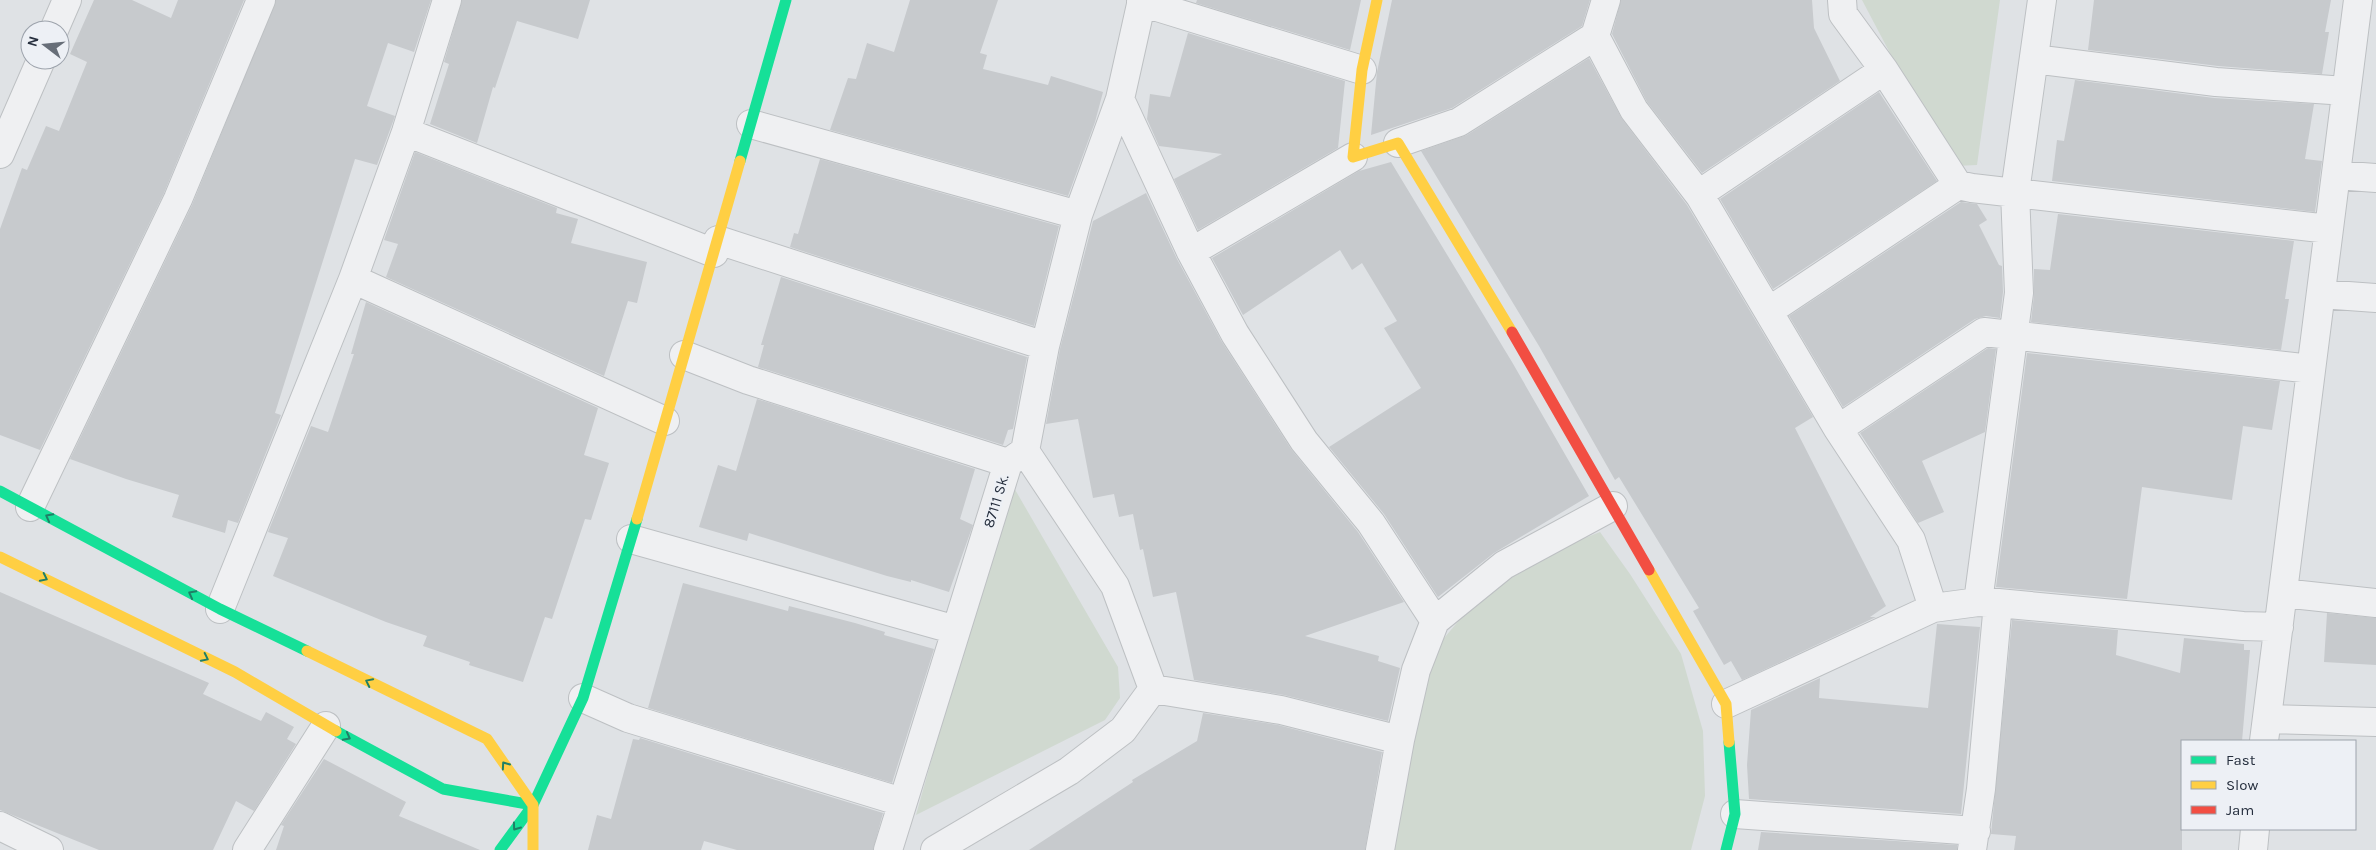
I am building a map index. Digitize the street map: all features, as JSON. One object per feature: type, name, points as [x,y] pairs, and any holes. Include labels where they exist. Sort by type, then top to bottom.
[{"type":"street","points":[[58,20],[67,0]]},
{"type":"street","points":[[30,507],[178,199],[261,0]]},
{"type":"street","points":[[220,609],[353,279],[406,132],[447,0]]},
{"type":"street","points":[[500,850],[533,805],[583,698],[632,539],[786,0]]},
{"type":"street","points":[[1353,158],[1362,70],[1377,0]]},
{"type":"street","points":[[1191,252],[1353,158],[1460,122],[1595,36],[1606,0]]},
{"type":"street","points":[[1842,0],[1843,14],[1884,70],[1958,185]]},
{"type":"street","points":[[1735,814],[1974,840],[1988,603],[2013,336],[2019,293],[2016,192],[2042,0]]},
{"type":"street","points":[[2358,0],[2365,38],[2346,91],[2266,730],[2376,722]]},
{"type":"street","points":[[1142,1],[1362,70]]},
{"type":"street","name":"87111 Sk.","points":[[888,850],[956,630],[1016,457],[1078,215],[1120,99],[1142,1]]},
{"type":"street","points":[[1595,36],[1634,110],[1699,194],[1838,429],[1911,540],[1933,608]]},
{"type":"street","points":[[2034,59],[2216,82],[2346,91]]},
{"type":"street","points":[[0,154],[37,70]]},
{"type":"street","points":[[1699,194],[1884,70]]},
{"type":"street","points":[[1120,99],[1191,252],[1235,334],[1304,441],[1371,523],[1436,621]]},
{"type":"street","points":[[751,124],[1078,215]]},
{"type":"street","points":[[406,132],[716,246],[1045,346]]},
{"type":"street","points":[[1398,143],[1525,354],[1726,704],[1735,814],[1726,850]]},
{"type":"street","points":[[2336,175],[2376,178]]},
{"type":"street","points":[[1769,311],[1958,185],[2329,229]]},
{"type":"street","points":[[353,279],[665,421]]},
{"type":"street","points":[[2321,294],[2376,298]]},
{"type":"street","points":[[1838,429],[1984,332],[2311,369]]},
{"type":"street","points":[[684,355],[756,383],[1016,457],[1115,586],[1153,689]]},
{"type":"street","points":[[0,491],[220,609],[487,739],[533,805],[533,850]]},
{"type":"street","points":[[1380,850],[1400,740],[1416,670],[1436,621],[1504,565],[1612,506]]},
{"type":"street","points":[[632,539],[956,630]]},
{"type":"street","points":[[0,557],[235,672],[326,726],[443,789],[533,805]]},
{"type":"street","points":[[2283,593],[2376,603]]},
{"type":"street","points":[[1726,704],[1933,608],[1988,603],[2242,626],[2279,627]]},
{"type":"street","points":[[1153,689],[1281,710],[1400,740]]},
{"type":"street","points":[[934,850],[1069,771],[1124,730],[1153,689]]},
{"type":"street","points":[[583,698],[628,718],[902,802]]},
{"type":"street","points":[[247,850],[326,726]]},
{"type":"street","points":[[0,826],[49,850]]},
{"type":"street","points":[[2253,850],[2255,830]]},
{"type":"shaded area","points":[[1862,0],[2000,0],[1977,165],[1955,166],[1930,129]]},
{"type":"shaded area","points":[[1010,481],[1118,667],[1120,698],[1105,720],[916,815]]},
{"type":"shaded area","points":[[1600,532],[1630,574],[1681,654],[1703,731],[1705,796],[1691,850],[1385,850],[1435,649],[1476,600],[1534,558]]},
{"type":"building","points":[[94,0],[132,0],[171,18],[178,0],[244,0],[164,193],[40,450],[0,435],[0,229],[22,168],[27,170],[46,126],[59,131],[87,62],[70,54]]},
{"type":"building","points":[[276,0],[431,0],[414,52],[388,43],[367,106],[395,116],[377,165],[355,159],[275,413],[281,415],[238,523],[228,520],[225,533],[172,517],[179,495],[70,459],[192,205]]},
{"type":"building","points":[[462,0],[590,0],[578,39],[517,21],[495,88],[493,87],[477,143],[430,124],[449,64],[444,62]]},
{"type":"building","points":[[910,0],[998,0],[980,53],[987,55],[983,69],[1048,85],[1051,76],[1103,92],[1095,122],[1068,196],[830,130],[848,78],[856,79],[867,43],[894,52]]},
{"type":"building","points":[[1197,0],[1361,0],[1350,50],[1196,3]]},
{"type":"building","points":[[1392,0],[1590,0],[1582,26],[1452,108],[1371,135],[1377,72]]},
{"type":"building","points":[[1621,0],[1812,0],[1814,28],[1840,81],[1702,173],[1647,102],[1612,34]]},
{"type":"building","points":[[2094,0],[2331,0],[2325,32],[2329,32],[2322,74],[2218,66],[2088,50]]},
{"type":"building","points":[[1188,33],[1345,81],[1338,148],[1198,230],[1174,179],[1222,154],[1159,146],[1147,119],[1150,94],[1170,97]]},
{"type":"building","points":[[1589,58],[1622,119],[1687,205],[1813,417],[1795,428],[1886,606],[1870,617],[1876,617],[1742,680],[1731,661],[1724,665],[1693,611],[1699,608],[1619,477],[1615,480],[1539,346],[1421,151],[1467,135]]},
{"type":"building","points":[[2075,80],[2214,98],[2314,104],[2305,159],[2322,161],[2315,212],[2052,181],[2057,140],[2064,141]]},
{"type":"building","points":[[1879,92],[1937,181],[1773,289],[1720,199]]},
{"type":"building","points":[[415,152],[557,208],[556,213],[578,219],[571,243],[647,262],[637,303],[628,301],[604,376],[386,277],[398,244],[384,240]]},
{"type":"building","points":[[820,159],[1059,226],[1034,326],[790,247],[794,233],[798,234]]},
{"type":"building","points":[[1391,162],[1512,362],[1589,496],[1494,553],[1438,597],[1384,514],[1329,447],[1421,388],[1384,328],[1397,321],[1362,263],[1352,270],[1340,250],[1243,315],[1212,258],[1359,171]]},
{"type":"building","points":[[1146,193],[1177,259],[1222,342],[1291,449],[1358,532],[1404,602],[1305,636],[1379,656],[1378,661],[1400,668],[1388,721],[1284,695],[1194,680],[1176,592],[1153,597],[1143,549],[1140,550],[1133,514],[1119,517],[1114,494],[1093,498],[1078,419],[1046,424],[1060,349],[1093,221]]},
{"type":"building","points":[[1961,202],[1977,204],[1987,220],[1979,225],[1999,265],[2002,266],[2003,292],[2000,318],[1986,316],[1975,319],[1843,407],[1789,316]]},
{"type":"building","points":[[2058,214],[2294,241],[2285,299],[2289,299],[2281,350],[2031,322],[2034,269],[2050,270]]},
{"type":"building","points":[[781,277],[1027,357],[1013,429],[1008,430],[1003,445],[758,367],[764,345],[761,345]]},
{"type":"building","points":[[366,302],[598,408],[584,455],[609,463],[591,520],[585,519],[552,619],[545,617],[523,682],[469,665],[470,662],[423,646],[427,636],[386,622],[273,576],[288,538],[268,532],[311,426],[328,432],[354,354],[351,354]]},
{"type":"building","points":[[1988,348],[1996,349],[1985,432],[1922,461],[1944,512],[1918,523],[1860,433]]},
{"type":"building","points":[[2027,353],[2280,381],[2272,430],[2243,426],[2232,500],[2142,487],[2127,599],[1996,587]]},
{"type":"building","points":[[757,399],[975,469],[960,519],[973,525],[949,592],[911,580],[911,582],[887,576],[749,533],[747,541],[699,527],[718,465],[736,471]]},
{"type":"building","points":[[683,583],[788,611],[789,606],[855,623],[885,632],[884,635],[934,649],[892,783],[648,708]]},
{"type":"building","points":[[0,592],[209,683],[203,694],[261,721],[266,712],[294,727],[287,739],[296,744],[254,811],[236,801],[213,850],[99,850],[0,810]]},
{"type":"building","points":[[2327,613],[2376,618],[2376,665],[2324,662]]},
{"type":"building","points":[[2012,620],[2118,630],[2116,655],[2180,673],[2184,638],[2244,644],[2244,650],[2250,650],[2242,740],[2181,740],[2182,850],[2014,850],[2016,836],[1991,834]]},
{"type":"building","points":[[1937,624],[1980,627],[1961,814],[1749,799],[1747,765],[1751,710],[1820,678],[1819,698],[1928,708]]},
{"type":"building","points":[[1203,713],[1278,725],[1382,752],[1365,850],[1029,850],[1133,782],[1132,780],[1197,741]]},
{"type":"building","points":[[640,738],[883,813],[873,850],[737,850],[704,841],[701,850],[588,850],[597,815],[611,819],[633,739],[639,740]]},
{"type":"building","points":[[324,759],[406,802],[399,816],[480,850],[276,850],[284,826],[281,825]]},
{"type":"building","points":[[1761,832],[1957,845],[1957,850],[1758,850]]},
{"type":"traffic: fast","points":[[740,161],[786,0]]},
{"type":"traffic: fast","points":[[0,491],[220,609],[307,651]]},
{"type":"traffic: fast","points":[[500,850],[533,805],[583,698],[637,519]]},
{"type":"traffic: fast","points":[[336,731],[443,789],[533,805]]},
{"type":"traffic: fast","points":[[1726,850],[1735,814],[1729,742]]},
{"type":"traffic: slow","points":[[1377,0],[1362,70],[1353,157],[1398,143],[1512,332]]},
{"type":"traffic: slow","points":[[637,519],[740,161]]},
{"type":"traffic: slow","points":[[0,557],[235,672],[336,731]]},
{"type":"traffic: slow","points":[[1649,570],[1726,704],[1729,742]]},
{"type":"traffic: slow","points":[[307,651],[487,739],[533,805],[533,850]]},
{"type":"traffic: jam","points":[[1512,332],[1649,570]]}]
